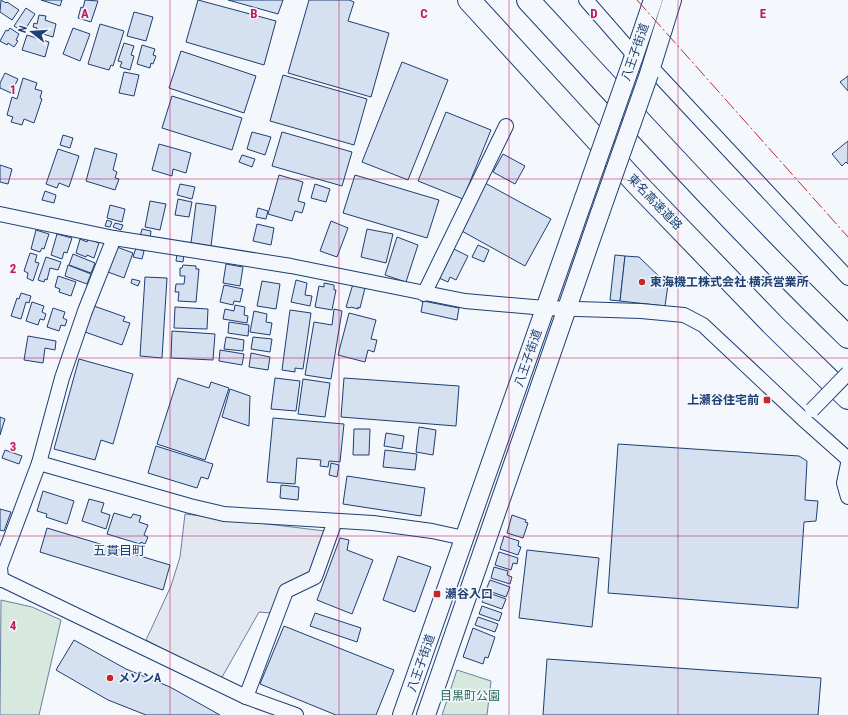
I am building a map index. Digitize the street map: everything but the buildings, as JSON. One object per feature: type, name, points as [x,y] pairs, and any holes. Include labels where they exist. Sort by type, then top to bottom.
[{"type":"highway","name":"東名高速道路","points":[[469,0],[638,185],[774,326],[848,398]]},
{"type":"highway","points":[[528,0],[663,148],[798,289],[848,337]]},
{"type":"street","points":[[586,0],[634,57]]},
{"type":"street","name":"八王子街道","points":[[402,715],[653,0]]},
{"type":"street","name":"八王子街道","points":[[426,715],[650,70],[672,0]]},
{"type":"street","points":[[650,70],[848,278]]},
{"type":"street","points":[[424,294],[506,126]]},
{"type":"street","points":[[0,214],[114,238],[291,266],[424,294],[465,301],[545,308],[640,311],[684,315],[703,325],[808,415],[848,459]]},
{"type":"street","points":[[114,238],[85,311],[62,378],[39,463],[0,568],[0,580],[246,697],[296,715]]},
{"type":"street","points":[[808,415],[848,373]]},
{"type":"street","points":[[39,463],[190,506],[224,514],[373,523],[432,531],[464,538]]},
{"type":"street","points":[[848,464],[844,483],[848,497]]},
{"type":"street","points":[[246,697],[286,591],[315,577],[335,521]]},
{"type":"green space","points":[[1,600],[32,607],[61,620],[39,715],[0,715]]},
{"type":"green space","name":"目黒町公園","points":[[457,670],[491,681],[487,715],[442,715]]},
{"type":"shaded area","points":[[185,514],[325,531],[311,572],[271,613],[259,612],[221,679],[146,640],[171,586],[180,557]]},
{"type":"power","points":[[637,0],[848,237]]},
{"type":"place","name":"東海機工株式会社 横浜営業所","points":[[642,282]]},
{"type":"place","name":"上瀬谷住宅前","points":[[767,400]]},
{"type":"place","name":"瀬谷入口","points":[[437,594]]},
{"type":"place","name":"メゾンA","points":[[110,678]]},
{"type":"district","name":"五貫目町","points":[[119,550]]}]
